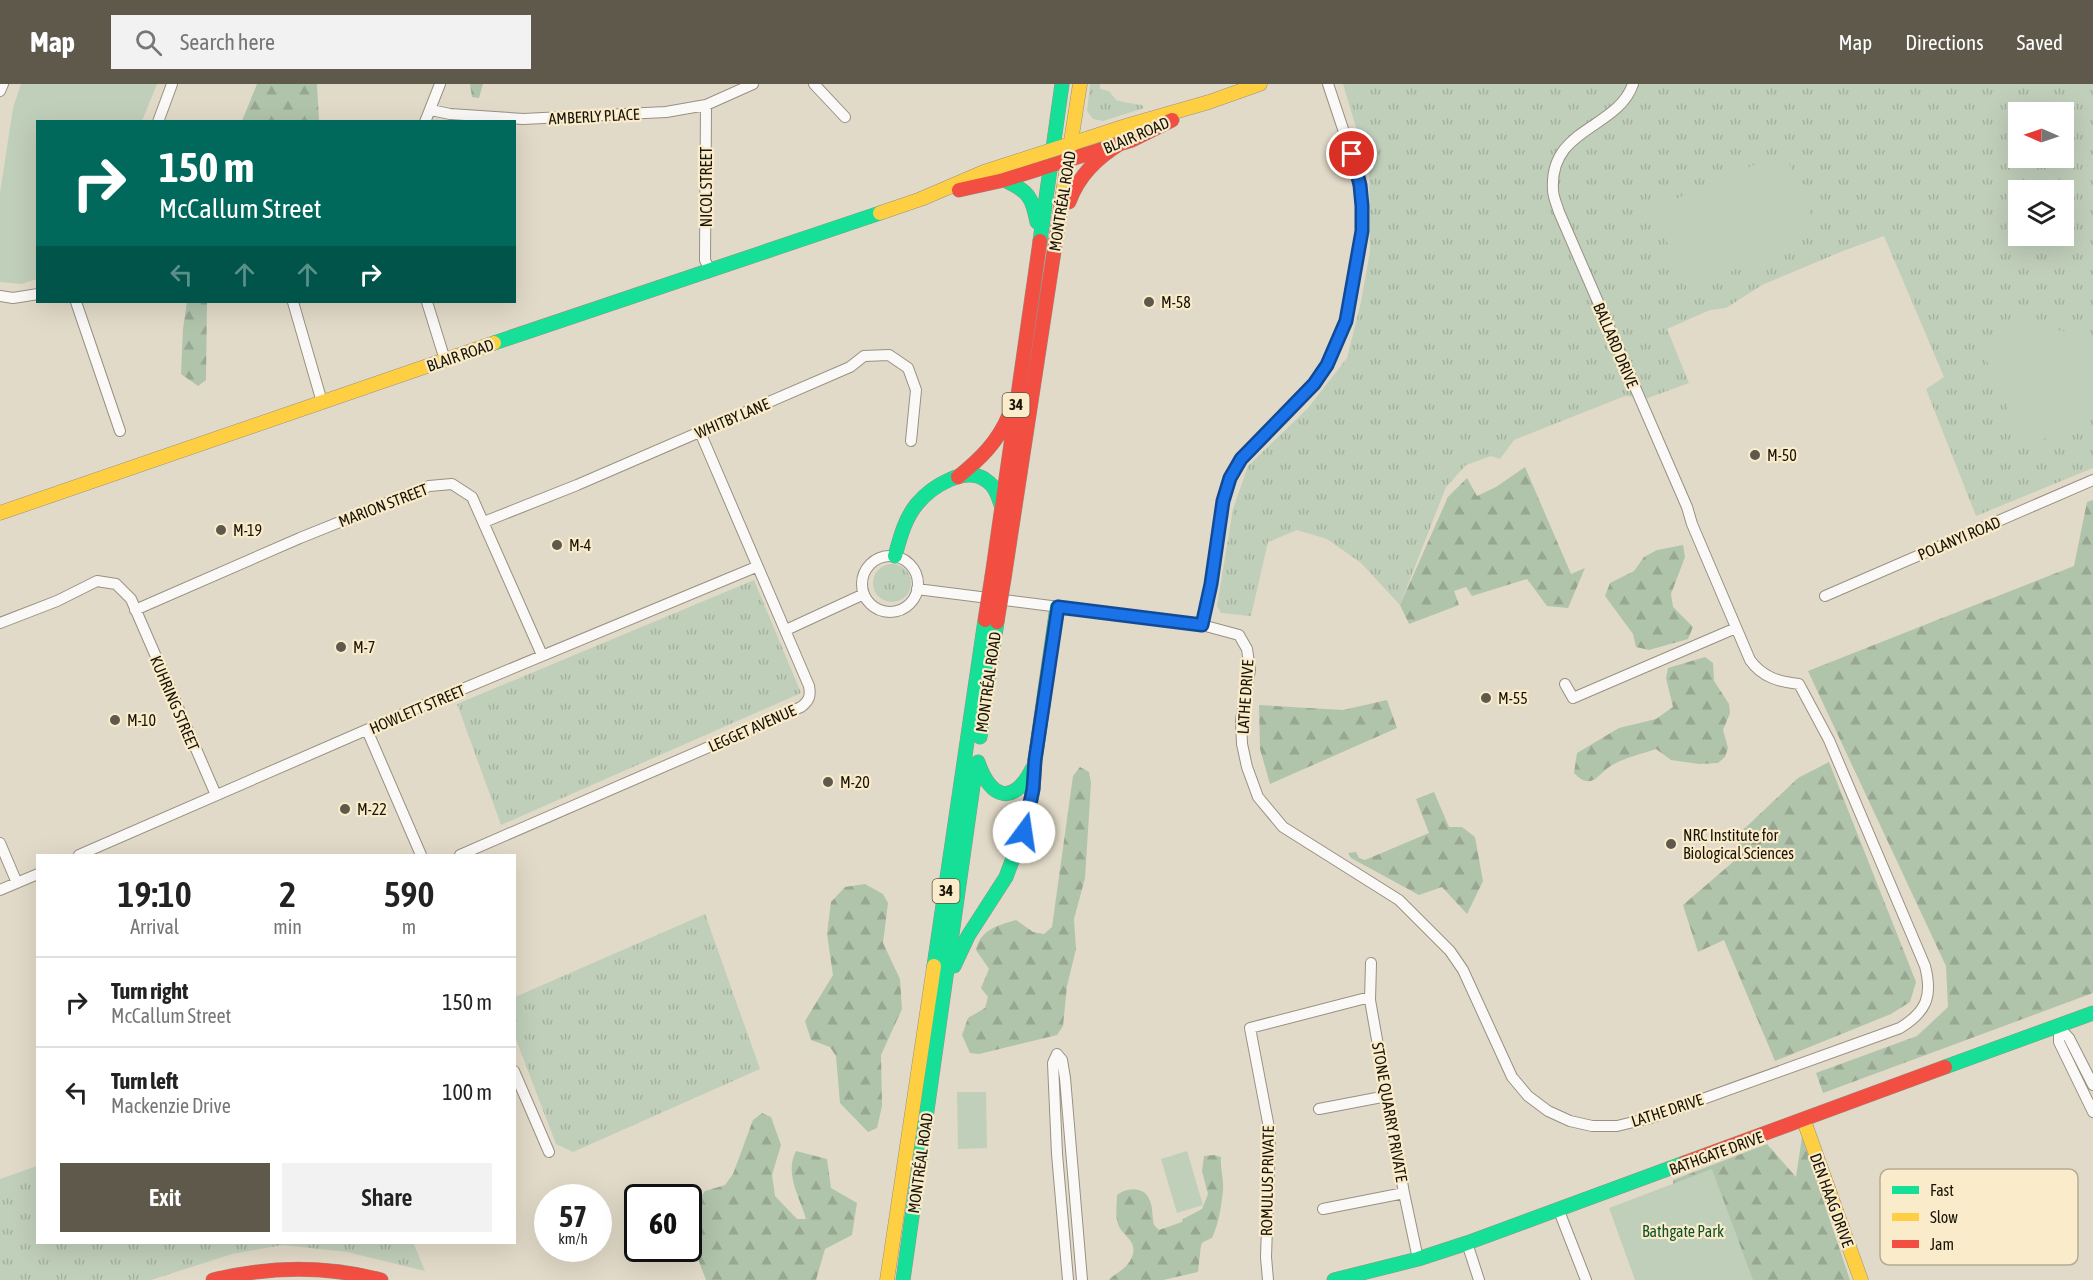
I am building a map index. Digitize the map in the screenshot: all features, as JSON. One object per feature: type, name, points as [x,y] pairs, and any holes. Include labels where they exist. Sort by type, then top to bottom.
[{"type":"main road","name":"MONTRÉAL ROAD","points":[[998,577],[1002,508],[1062,84]]},
{"type":"main road","name":"MONTRÉAL ROAD","points":[[887,1280],[998,577],[1055,246],[1080,84]]},
{"type":"main road","name":"BLAIR ROAD","points":[[0,513],[709,269],[921,199],[984,172],[1260,84]]},
{"type":"main road","name":"BLAIR ROAD","points":[[921,199],[1004,180],[1122,143],[1209,102]]},
{"type":"main road","points":[[1055,246],[1071,194],[1081,176],[1097,158],[1122,143]]},
{"type":"main road","points":[[1004,180],[1026,190],[1034,205],[1040,234]]},
{"type":"main road","points":[[895,556],[905,523],[918,503],[935,487],[958,477],[994,445],[1006,422],[1018,389]]},
{"type":"main road","points":[[958,477],[976,476],[987,479],[994,488],[1002,508]]},
{"type":"main road","points":[[944,992],[964,944],[1006,877],[1021,842],[1032,800],[1035,760],[1058,607]]},
{"type":"main road","name":"MONTRÉAL ROAD","points":[[903,1280],[977,758],[991,621]]},
{"type":"main road","points":[[977,758],[985,783],[993,790],[1004,793],[1015,792],[1023,786],[1035,760]]},
{"type":"main road","name":"BATHGATE DRIVE","points":[[1334,1280],[1377,1275],[1559,1211],[2093,1013]]},
{"type":"main road","name":"DEN HAAG DRIVE","points":[[1804,1121],[1861,1280]]},
{"type":"main road","points":[[213,1280],[251,1271],[283,1268],[339,1270],[381,1280]]},
{"type":"street","points":[[0,91],[3,84]]},
{"type":"street","points":[[159,120],[172,84]]},
{"type":"street","points":[[426,120],[440,84]]},
{"type":"street","name":"AMBERLY PLACE","points":[[431,110],[450,114],[523,119],[666,112],[706,105],[753,84]]},
{"type":"street","points":[[814,84],[845,117]]},
{"type":"street","points":[[917,589],[1202,625],[1211,584],[1223,501],[1230,478],[1241,459],[1314,384],[1327,365],[1346,321],[1362,231],[1362,206],[1357,171],[1328,84]]},
{"type":"street","name":"BALLARD DRIVE","points":[[1633,84],[1630,92],[1616,110],[1574,137],[1560,155],[1553,190],[1569,239],[1687,507],[1736,628]]},
{"type":"street","name":"NICOL STREET","points":[[706,105],[705,260],[709,269]]},
{"type":"street","points":[[0,296],[13,298],[36,295]]},
{"type":"street","points":[[76,303],[120,431]]},
{"type":"street","points":[[293,303],[322,402]]},
{"type":"street","points":[[427,303],[446,360]]},
{"type":"street","name":"WHITBY LANE","points":[[484,522],[850,367],[864,356],[889,355],[908,368],[916,390],[911,441]]},
{"type":"street","name":"LEGGET AVENUE","points":[[462,854],[808,702],[811,694],[809,686],[700,432]]},
{"type":"street","name":"POLANYI ROAD","points":[[1825,596],[2093,480]]},
{"type":"street","name":"MARION STREET","points":[[135,610],[300,538],[429,486],[452,484],[472,497],[542,655]]},
{"type":"street","points":[[895,556],[911,566],[917,578],[917,589],[913,599],[906,606],[892,611],[876,608],[868,602],[862,580],[867,568],[879,558],[895,556]]},
{"type":"street","name":"HOWLETT STREET","points":[[82,854],[542,655],[756,567]]},
{"type":"street","name":"KUHRING STREET","points":[[0,623],[57,601],[97,581],[117,584],[131,599],[216,795]]},
{"type":"street","points":[[786,630],[864,594]]},
{"type":"street","name":"LATHE DRIVE","points":[[1202,625],[1233,632],[1239,635],[1244,642],[1250,670],[1242,720],[1242,744],[1247,767],[1261,802],[1282,827],[1399,900],[1450,951],[1463,970],[1512,1077],[1528,1096],[1548,1111],[1570,1121],[1592,1126],[1617,1126],[1650,1118],[1900,1028],[1920,1012],[1926,1002],[1929,991],[1925,966],[1829,740],[1799,684],[1786,683],[1758,671],[1750,660],[1736,628]]},
{"type":"street","points":[[1565,684],[1573,698],[1736,628]]},
{"type":"street","points":[[367,730],[421,854]]},
{"type":"street","points":[[0,843],[17,883]]},
{"type":"street","points":[[0,890],[36,874]]},
{"type":"street","name":"STONE QUARRY PRIVATE","points":[[1371,963],[1370,997],[1404,1193],[1418,1259]]},
{"type":"street","name":"ROMULUS PRIVATE","points":[[1268,1280],[1266,1257],[1270,1133],[1250,1028],[1370,997]]},
{"type":"street","points":[[2059,1027],[2070,1038],[2093,1085]]},
{"type":"street","points":[[2059,1027],[2059,1042],[2093,1112]]},
{"type":"street","points":[[1068,1280],[1056,1131],[1053,1063],[1057,1054],[1062,1060],[1065,1078],[1082,1280]]},
{"type":"street","points":[[516,1076],[549,1152]]},
{"type":"street","points":[[1319,1109],[1387,1096]]},
{"type":"street","points":[[1323,1209],[1404,1193]]},
{"type":"street","points":[[1559,1211],[1586,1280]]},
{"type":"street","points":[[1467,1243],[1479,1280]]},
{"type":"green space","points":[[21,84],[157,84],[142,120],[36,120],[36,279],[22,284],[0,282],[0,193],[13,108]]},
{"type":"green space","points":[[257,84],[317,84],[319,120],[242,120]]},
{"type":"green space","points":[[470,84],[483,84],[479,98],[472,97]]},
{"type":"green space","points":[[1090,84],[1100,84],[1100,89],[1109,91],[1116,100],[1142,105],[1144,108],[1103,121],[1093,119],[1087,111]]},
{"type":"green space","points":[[1343,84],[2093,84],[2093,468],[1976,516],[1926,389],[1944,377],[1884,236],[1762,285],[1726,308],[1710,310],[1667,329],[1689,383],[1648,398],[1625,396],[1514,440],[1500,459],[1491,456],[1466,465],[1446,487],[1400,605],[1361,563],[1327,539],[1297,530],[1268,542],[1251,616],[1221,613],[1217,606],[1233,509],[1248,466],[1308,408],[1347,358],[1361,302],[1370,251],[1369,171]]},
{"type":"green space","points":[[1784,152],[1819,233],[1688,290],[1653,209]]},
{"type":"green space","points":[[187,303],[207,303],[206,380],[198,386],[181,374]]},
{"type":"green space","points":[[2030,327],[2073,334],[2081,337],[2093,349],[2093,417],[2025,447],[1980,345],[2002,333]]},
{"type":"green space","points":[[1525,467],[1571,574],[1585,568],[1568,608],[1547,606],[1527,579],[1472,596],[1466,587],[1454,591],[1459,605],[1409,624],[1400,605],[1448,497],[1467,478],[1477,496],[1496,487]]},
{"type":"green space","points":[[2093,500],[2093,993],[1823,1093],[1816,1073],[1917,1036],[1948,1007],[1946,966],[1808,671],[2074,566],[2087,502]]},
{"type":"green space","points":[[1683,545],[1685,557],[1671,594],[1673,607],[1693,627],[1688,639],[1649,650],[1636,647],[1633,634],[1605,596],[1610,583],[1634,571],[1644,557],[1657,550]]},
{"type":"green space","points":[[892,564],[906,569],[911,583],[906,597],[892,602],[878,597],[873,583],[878,569]]},
{"type":"green space","points":[[754,580],[801,693],[501,825],[457,704]]},
{"type":"green space","points":[[1705,657],[1713,663],[1714,681],[1729,704],[1730,713],[1723,730],[1728,748],[1725,757],[1718,763],[1699,764],[1671,760],[1656,749],[1629,757],[1609,767],[1591,781],[1581,779],[1574,773],[1577,753],[1619,728],[1656,719],[1673,707],[1666,678],[1668,668]]},
{"type":"green space","points":[[1387,700],[1397,728],[1270,784],[1260,749],[1259,705],[1343,710]]},
{"type":"green space","points":[[1829,762],[1916,982],[1910,1002],[1891,1014],[1775,1061],[1724,940],[1698,952],[1683,905],[1733,862],[1744,829],[1798,778]]},
{"type":"green space","points":[[1080,767],[1089,772],[1091,783],[1085,878],[1074,919],[1076,949],[1067,986],[1063,1026],[1057,1035],[979,1054],[970,1053],[962,1035],[968,1018],[985,1008],[988,997],[981,988],[989,969],[976,950],[978,943],[991,929],[1016,920],[1033,932],[1044,934],[1052,927],[1073,776]]},
{"type":"green space","points":[[1434,792],[1449,827],[1462,827],[1475,837],[1483,881],[1467,914],[1442,887],[1419,895],[1351,858],[1348,853],[1356,852],[1359,858],[1365,860],[1429,833],[1416,799]]},
{"type":"green space","points":[[865,884],[883,894],[888,903],[883,943],[900,979],[902,1009],[881,1055],[882,1106],[877,1128],[868,1132],[840,1103],[836,1056],[830,1047],[811,1040],[805,1021],[833,975],[827,934],[831,902],[845,887]]},
{"type":"green space","points":[[705,914],[760,1069],[573,1152],[556,1144],[516,1040],[516,997]]},
{"type":"green space","points":[[957,1092],[986,1092],[987,1148],[958,1149]]},
{"type":"green space","points":[[762,1113],[771,1117],[781,1145],[772,1175],[775,1196],[797,1219],[806,1219],[792,1177],[796,1151],[827,1159],[831,1188],[857,1203],[852,1235],[825,1249],[816,1280],[706,1280],[699,1262],[702,1262],[702,1196],[705,1191],[725,1185],[733,1174],[753,1120]]},
{"type":"green space","points":[[1802,1137],[1850,1280],[1689,1280],[1677,1237],[1673,1180],[1767,1144],[1796,1177]]},
{"type":"green space","points":[[1187,1151],[1203,1205],[1177,1213],[1161,1159]]},
{"type":"green space","points":[[1204,1156],[1221,1157],[1223,1187],[1221,1203],[1212,1238],[1201,1245],[1198,1272],[1163,1280],[1109,1280],[1128,1264],[1133,1254],[1130,1240],[1118,1224],[1117,1195],[1126,1190],[1135,1189],[1148,1196],[1154,1225],[1159,1230],[1182,1222],[1183,1219],[1202,1209],[1208,1194],[1202,1171]]},
{"type":"green space","points":[[36,1166],[36,1244],[414,1244],[425,1271],[347,1252],[283,1245],[232,1254],[151,1280],[0,1280],[0,1179]]},
{"type":"green space","name":"Bathgate Park","points":[[1712,1169],[1753,1280],[1635,1280],[1609,1208]]},
{"type":"traffic: fast","points":[[1040,241],[1062,84]]},
{"type":"traffic: fast","points":[[1004,180],[1028,195],[1037,222]]},
{"type":"traffic: fast","points":[[494,343],[880,213]]},
{"type":"traffic: fast","points":[[895,556],[909,515],[923,497],[949,480],[959,476],[979,476],[992,486],[1001,505]]},
{"type":"traffic: fast","points":[[954,966],[968,936],[1006,877],[1027,821],[1057,607]]},
{"type":"traffic: fast","points":[[934,966],[985,620]]},
{"type":"traffic: fast","points":[[980,737],[997,622]]},
{"type":"traffic: fast","points":[[978,762],[989,784],[1002,793],[1010,793],[1017,789],[1032,769]]},
{"type":"traffic: fast","points":[[903,1280],[976,765]]},
{"type":"traffic: fast","points":[[1945,1067],[2093,1013]]},
{"type":"traffic: fast","points":[[1334,1280],[1418,1259],[1467,1243],[1684,1163]]},
{"type":"traffic: slow","points":[[1062,199],[1080,84]]},
{"type":"traffic: slow","points":[[880,213],[921,199],[984,172],[1260,84]]},
{"type":"traffic: slow","points":[[0,513],[494,343]]},
{"type":"traffic: slow","points":[[887,1280],[934,966]]},
{"type":"traffic: slow","points":[[1804,1121],[1861,1280]]},
{"type":"traffic: jam","points":[[959,190],[1004,180],[1132,140],[1172,120]]},
{"type":"traffic: jam","points":[[1069,202],[1073,192],[1090,168],[1121,143]]},
{"type":"traffic: jam","points":[[1004,579],[1062,199]]},
{"type":"traffic: jam","points":[[992,576],[1040,241]]},
{"type":"traffic: jam","points":[[958,477],[988,449],[1005,425],[1009,415]]},
{"type":"traffic: jam","points":[[985,620],[992,576]]},
{"type":"traffic: jam","points":[[997,622],[1004,579]]},
{"type":"traffic: jam","points":[[1684,1163],[1945,1067]]},
{"type":"traffic: jam","points":[[213,1280],[255,1272],[297,1269],[339,1272],[381,1280]]},
{"type":"place","name":"M-58","points":[[1149,302]]},
{"type":"place","name":"M-50","points":[[1755,455]]},
{"type":"place","name":"M-19","points":[[221,530]]},
{"type":"place","name":"M-4","points":[[557,545]]},
{"type":"place","name":"M-7","points":[[341,647]]},
{"type":"place","name":"M-55","points":[[1486,698]]},
{"type":"place","name":"M-10","points":[[115,720]]},
{"type":"place","name":"M-20","points":[[828,782]]},
{"type":"place","name":"M-22","points":[[345,809]]},
{"type":"place","name":"NRC Institute for Biological Sciences","points":[[1671,844]]},
{"type":"route","points":[[1024,832],[1033,789],[1035,760],[1058,607],[1202,625],[1211,584],[1223,501],[1230,478],[1241,459],[1314,384],[1327,365],[1346,321],[1362,231],[1360,185],[1352,154]]}]
